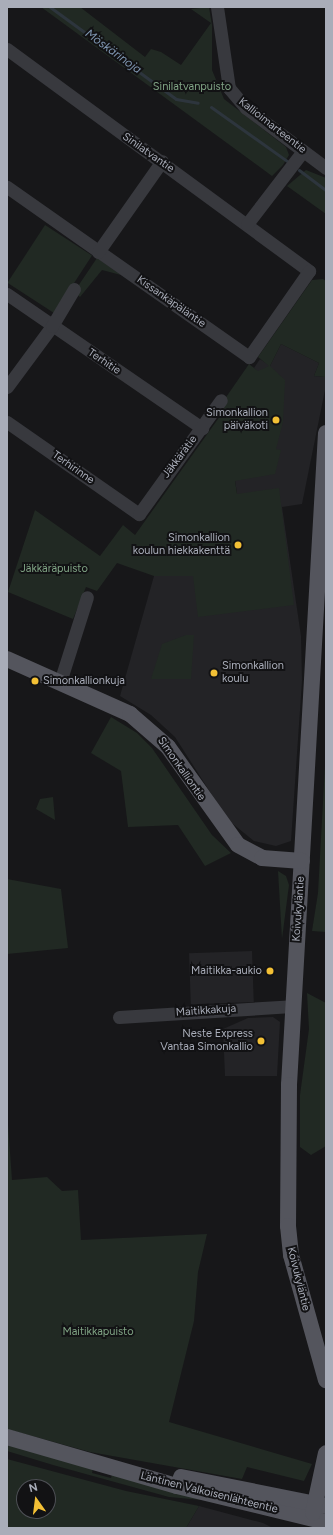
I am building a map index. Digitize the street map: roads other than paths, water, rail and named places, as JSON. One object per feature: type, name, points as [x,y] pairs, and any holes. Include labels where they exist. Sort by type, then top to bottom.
[{"type":"main road","name":"Koivukyläntie","points":[[326,433],[302,861],[292,1006],[288,1241],[321,1344],[326,1380]]},
{"type":"main road","name":"Simonkalliontie","points":[[7,659],[120,708],[155,732],[238,845],[262,858],[302,861]]},
{"type":"main road","name":"Läntinen Valkoisenlähteentie","points":[[7,1437],[314,1523]]},
{"type":"main road","points":[[314,1523],[322,1504],[326,1453]]},
{"type":"main road","name":"Läntinen Valkoisenlähteentie","points":[[93,1462],[322,1504]]},
{"type":"street","name":"Kallioimarteentie","points":[[217,7],[229,88],[246,108],[326,168]]},
{"type":"street","name":"Sinilatvantie","points":[[7,50],[309,270]]},
{"type":"street","points":[[247,224],[303,151]]},
{"type":"street","points":[[98,252],[162,162]]},
{"type":"street","name":"Kissankäpäläntie","points":[[7,187],[249,357],[309,270]]},
{"type":"street","points":[[7,387],[52,326],[74,288]]},
{"type":"street","name":"Terhitie","points":[[7,294],[202,428]]},
{"type":"street","name":"Jäkkärätie","points":[[139,514],[221,400]]},
{"type":"street","name":"Terhirinne","points":[[7,422],[139,514]]},
{"type":"street","points":[[60,682],[87,597]]},
{"type":"street","name":"Maitikkakuja","points":[[119,1017],[292,1006]]},
{"type":"waterway","name":"Möskärinoja","points":[[50,7],[176,99],[198,103]]},
{"type":"waterway","name":"Möskärinoja","points":[[211,107],[287,161]]},
{"type":"waterway","name":"Möskärinoja","points":[[299,170],[326,190]]},
{"type":"place","name":"Simonkallion päiväkoti","points":[[276,420]]},
{"type":"place","name":"Simonkallion koulun hiekkakenttä","points":[[238,545]]},
{"type":"place","name":"Simonkallion koulu","points":[[214,673]]},
{"type":"place","name":"Simonkallionkuja","points":[[35,681]]},
{"type":"place","name":"Maitikka-aukio","points":[[270,971]]},
{"type":"place","name":"Neste Express Vantaa Simonkallio","points":[[261,1041]]},
{"type":"park label","name":"Sinilatvanpuisto","points":[[192,87]]},
{"type":"park label","name":"Jäkkäräpuisto","points":[[54,569]]},
{"type":"park label","name":"Maitikkapuisto","points":[[98,1332]]}]
